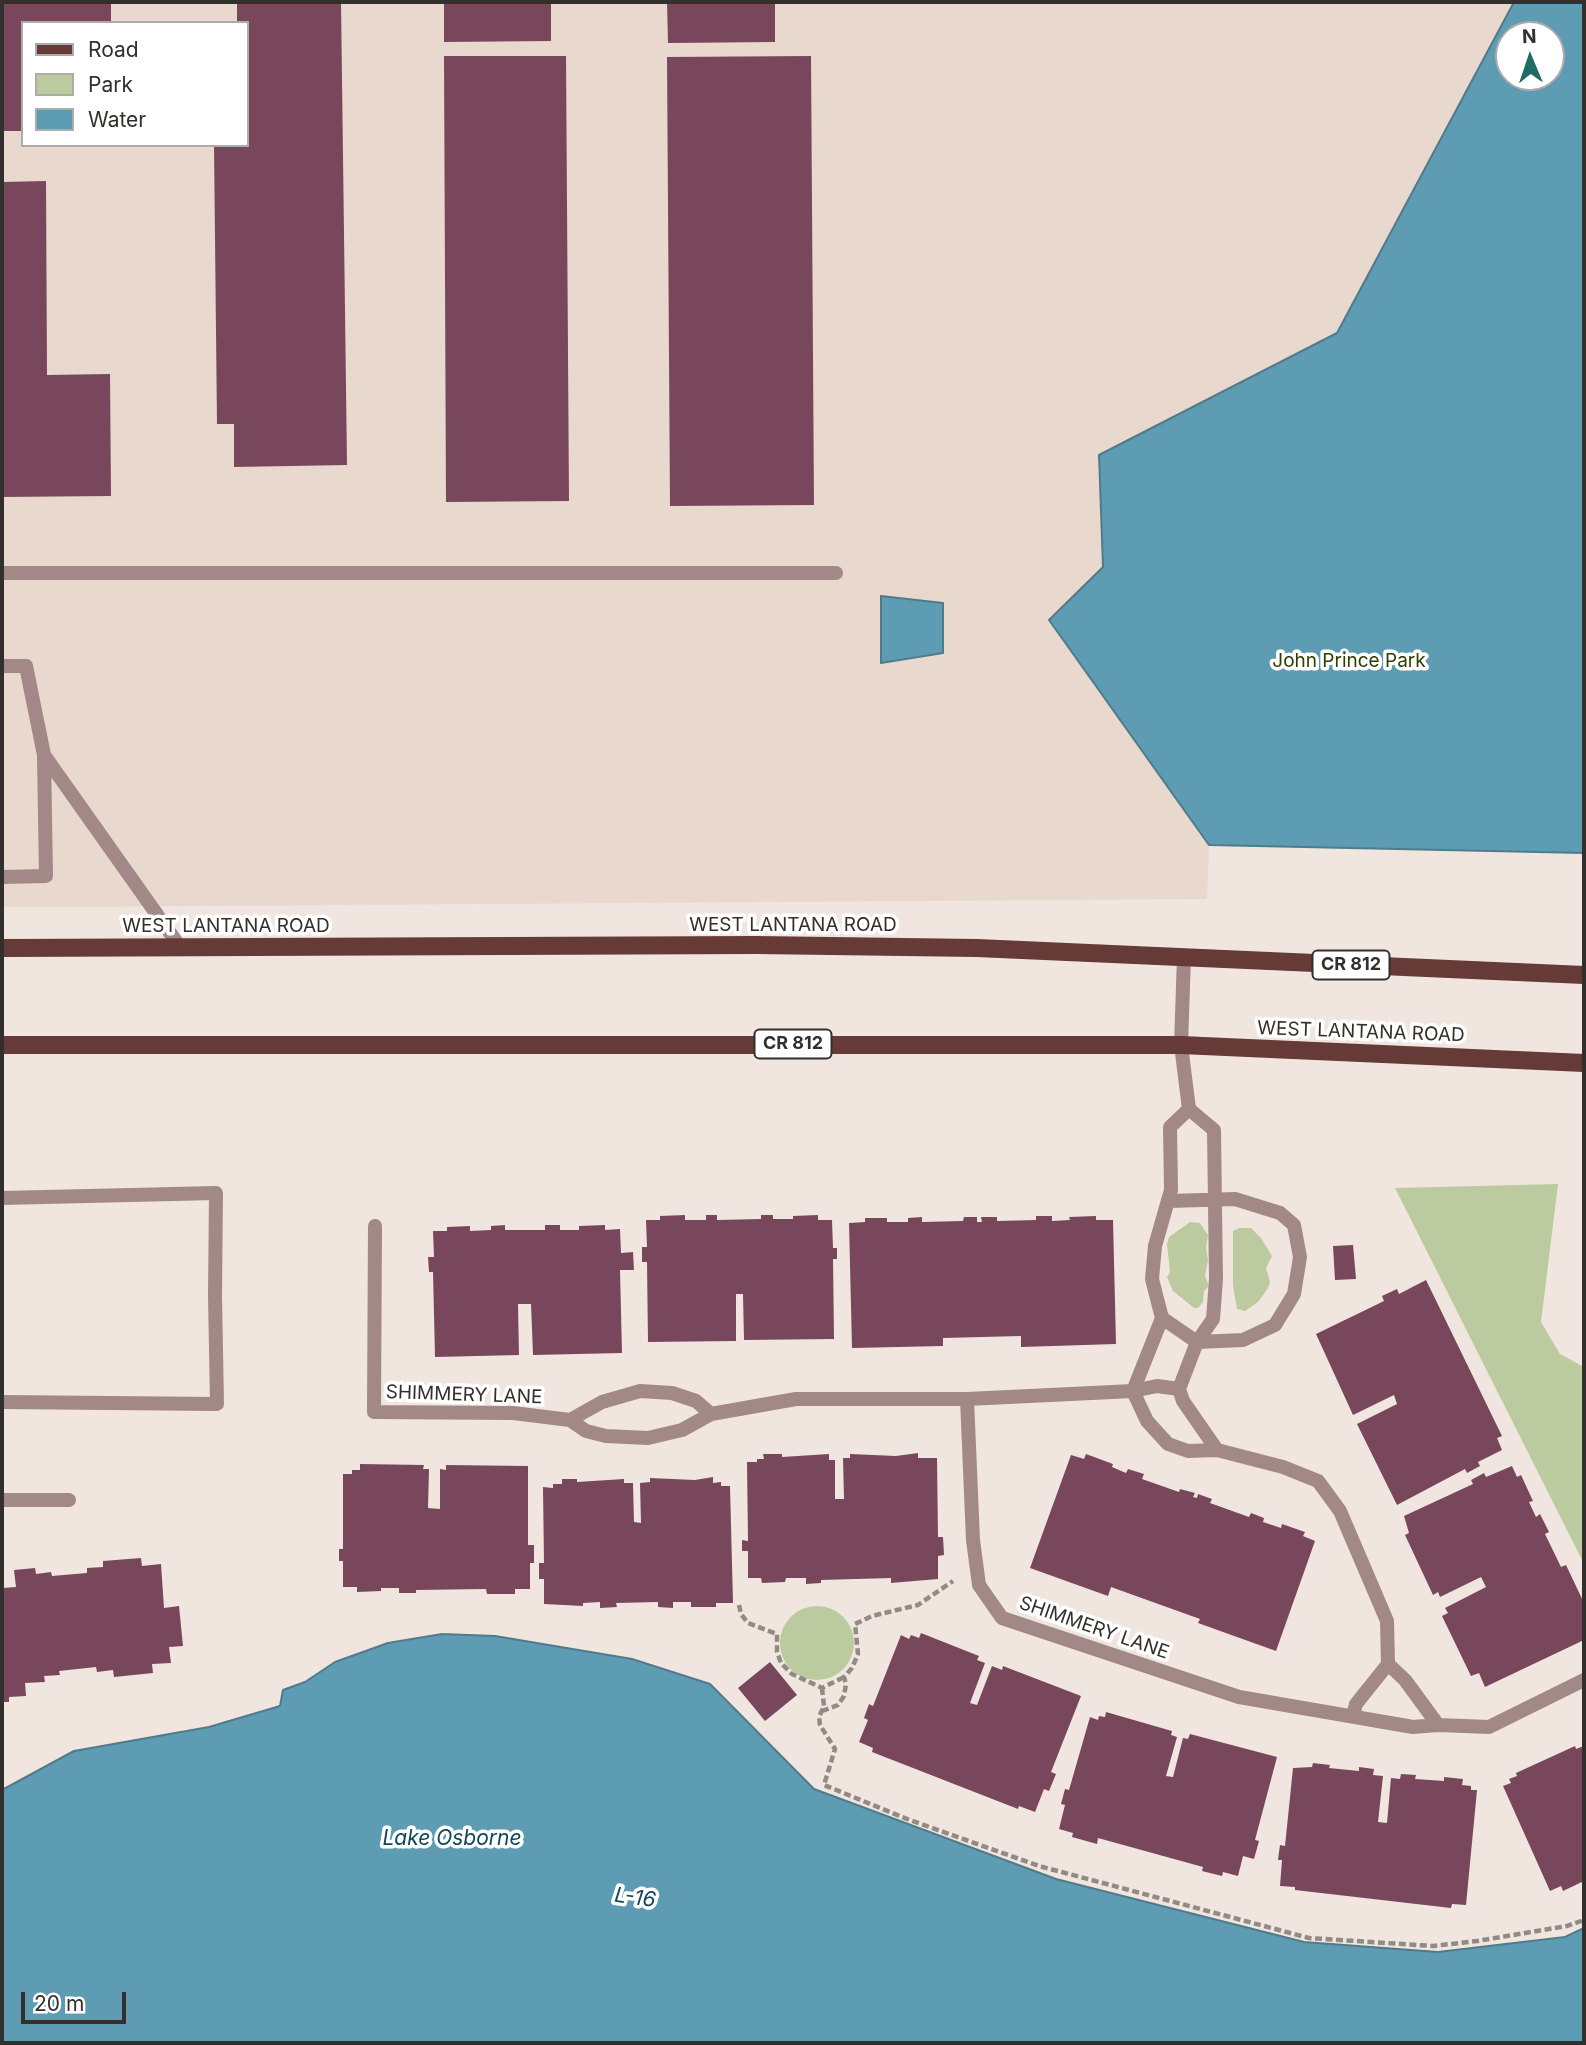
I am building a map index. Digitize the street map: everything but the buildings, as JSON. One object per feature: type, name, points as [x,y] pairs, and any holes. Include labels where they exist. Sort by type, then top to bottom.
[{"type":"main road","name":"WEST LANTANA ROAD","points":[[2,948],[805,945],[977,948],[1584,975]]},
{"type":"main road","name":"WEST LANTANA ROAD","points":[[2,1045],[1181,1045],[1584,1063]]},
{"type":"street","points":[[2,573],[836,573]]},
{"type":"street","points":[[2,667],[26,666],[44,755],[46,876],[2,877]]},
{"type":"street","points":[[44,755],[180,947]]},
{"type":"street","points":[[1184,957],[1181,1045],[1189,1109],[1214,1130],[1216,1279],[1213,1319],[1197,1342],[1179,1389],[1183,1401],[1217,1450]]},
{"type":"street","points":[[1189,1109],[1170,1127],[1169,1201],[1155,1246],[1152,1279],[1162,1318],[1133,1391],[1147,1421],[1168,1444],[1188,1451],[1217,1450],[1283,1467],[1318,1481],[1340,1511],[1387,1621],[1388,1664],[1356,1704],[1353,1716]]},
{"type":"street","points":[[2,1198],[216,1193],[217,1404],[2,1402]]},
{"type":"street","points":[[1162,1318],[1197,1342],[1243,1340],[1275,1325],[1294,1294],[1300,1257],[1294,1225],[1280,1213],[1235,1199],[1169,1201]]},
{"type":"street","name":"SHIMMERY LANE","points":[[375,1226],[374,1412],[513,1413],[569,1420],[586,1432],[606,1436],[648,1438],[682,1430],[711,1413],[796,1399],[967,1399],[1133,1391],[1157,1386],[1179,1389]]},
{"type":"street","points":[[569,1420],[602,1402],[640,1391],[672,1393],[696,1401],[711,1413]]},
{"type":"street","name":"SHIMMERY LANE","points":[[967,1399],[973,1540],[979,1585],[1002,1618],[1239,1697],[1413,1727],[1489,1727],[1584,1679]]},
{"type":"street","points":[[2,1500],[69,1500]]},
{"type":"street","points":[[1388,1664],[1405,1680],[1438,1725]]},
{"type":"path","points":[[822,1688],[844,1677],[852,1668],[858,1654],[855,1624],[883,1613],[918,1605],[943,1586],[957,1580]]},
{"type":"path","points":[[739,1605],[741,1614],[748,1623],[777,1634],[777,1652],[781,1663],[792,1674],[822,1688]]},
{"type":"path","points":[[822,1711],[838,1705],[845,1696],[844,1677]]},
{"type":"path","points":[[822,1688],[824,1706],[819,1717],[820,1725],[835,1749],[824,1785],[907,1819],[1039,1866],[1309,1938],[1433,1946],[1567,1926],[1584,1920]]},
{"type":"shaded area","points":[[2,2],[1514,2],[1504,21],[1495,21],[1495,38],[1337,333],[1099,455],[1209,845],[1207,899],[2,907]]},
{"type":"green space","points":[[1558,1184],[1541,1322],[1560,1354],[1584,1367],[1584,1564],[1395,1188]]},
{"type":"green space","points":[[1190,1222],[1200,1223],[1208,1235],[1205,1276],[1209,1286],[1204,1291],[1203,1302],[1198,1308],[1194,1308],[1173,1291],[1167,1277],[1170,1272],[1167,1244],[1169,1237]]},
{"type":"green space","points":[[1251,1228],[1272,1256],[1266,1268],[1270,1282],[1268,1288],[1258,1302],[1245,1311],[1237,1309],[1233,1285],[1233,1231]]},
{"type":"green space","points":[[817,1606],[831,1609],[843,1617],[851,1629],[854,1643],[851,1657],[843,1669],[831,1677],[817,1680],[803,1677],[791,1669],[783,1657],[780,1643],[783,1629],[791,1617],[803,1609]]},
{"type":"water","name":"John Prince Park","points":[[1514,2],[1584,2],[1584,853],[1209,845],[1049,620],[1103,567],[1099,455],[1337,333],[1495,38],[1495,91],[1565,91],[1565,21],[1504,21]]},
{"type":"water","points":[[881,596],[943,603],[943,653],[881,663]]},
{"type":"water","name":"Lake Osborne","points":[[442,1634],[495,1636],[632,1659],[710,1684],[814,1789],[1056,1879],[1304,1942],[1438,1952],[1565,1937],[1584,1928],[1584,2043],[2,2043],[2,1790],[74,1751],[209,1727],[280,1706],[283,1690],[305,1682],[335,1662],[388,1643]]},
{"type":"water label","name":"L-16","points":[[635,1898]]}]
